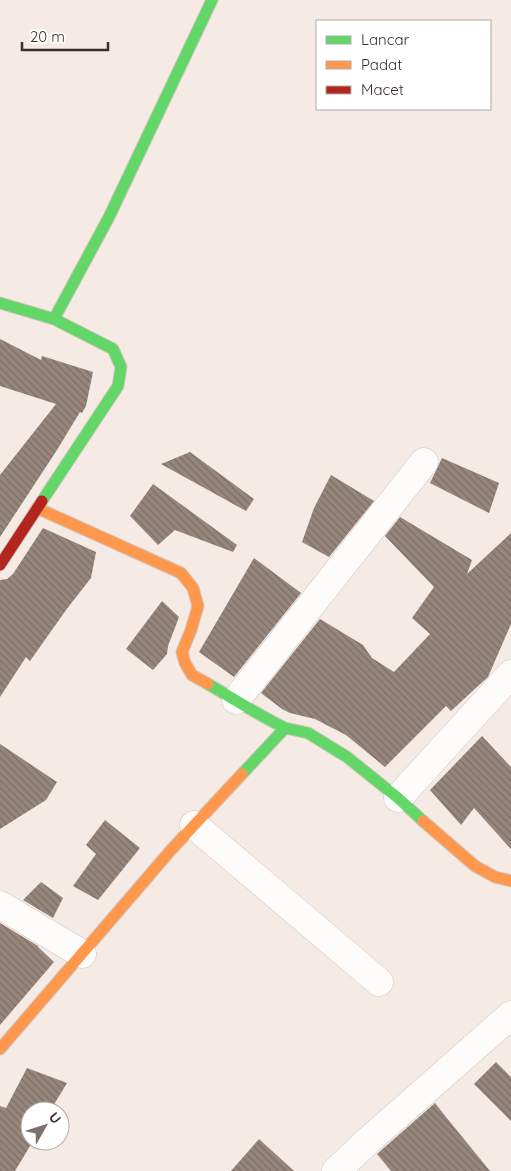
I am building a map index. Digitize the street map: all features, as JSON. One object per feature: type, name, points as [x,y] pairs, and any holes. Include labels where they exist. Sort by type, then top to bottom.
[{"type":"street","points":[[54,319],[109,216],[212,0]]},
{"type":"street","points":[[0,303],[54,319],[113,349],[121,367],[118,386],[0,565]]},
{"type":"street","points":[[236,700],[424,462]]},
{"type":"street","points":[[37,508],[181,573],[193,588],[198,606],[182,652],[185,663],[192,675],[262,717],[285,728],[308,733],[328,744],[398,798],[475,866],[495,877],[511,881]]},
{"type":"street","points":[[398,798],[511,674]]},
{"type":"street","points":[[0,1049],[171,850],[285,728]]},
{"type":"street","points":[[194,825],[380,982]]},
{"type":"street","points":[[0,905],[82,954]]},
{"type":"street","points":[[336,1171],[511,1015]]},
{"type":"building","points":[[0,339],[41,360],[42,356],[93,372],[86,406],[82,413],[80,412],[0,537],[0,475],[56,404],[0,386]]},
{"type":"building","points":[[190,452],[254,499],[246,511],[161,464]]},
{"type":"building","points":[[442,458],[499,483],[489,513],[430,483]]},
{"type":"building","points":[[331,475],[374,501],[329,557],[302,542],[314,508]]},
{"type":"building","points":[[153,484],[237,545],[233,552],[175,530],[158,545],[130,516]]},
{"type":"building","points":[[400,517],[472,560],[467,574],[511,533],[511,624],[488,677],[451,711],[446,706],[385,767],[346,735],[315,719],[290,713],[261,693],[320,619],[363,645],[372,658],[394,672],[430,634],[412,618],[434,587],[385,536]]},
{"type":"building","points":[[43,528],[96,552],[91,578],[30,661],[26,657],[0,697],[0,580],[7,579],[13,574]]},
{"type":"building","points":[[254,558],[301,593],[234,677],[199,652]]},
{"type":"building","points":[[162,601],[179,617],[168,646],[167,654],[153,670],[126,649]]},
{"type":"building","points":[[482,736],[511,767],[511,849],[474,808],[461,825],[430,790]]},
{"type":"building","points":[[0,744],[57,782],[46,800],[0,829]]},
{"type":"building","points":[[105,820],[140,848],[98,900],[73,886],[96,854],[86,845]]},
{"type":"building","points":[[41,882],[63,898],[53,918],[23,900]]},
{"type":"building","points":[[0,923],[38,946],[54,962],[0,1025]]},
{"type":"building","points":[[496,1062],[511,1077],[511,1121],[474,1084]]},
{"type":"building","points":[[27,1068],[67,1083],[56,1101],[20,1101],[20,1151],[27,1151],[15,1171],[0,1171],[0,1106],[6,1108]]},
{"type":"building","points":[[435,1103],[490,1171],[391,1171],[377,1154]]},
{"type":"building","points":[[259,1139],[294,1171],[231,1171]]},
{"type":"traffic: fast","points":[[54,319],[109,217],[212,0]]},
{"type":"traffic: fast","points":[[0,303],[54,319],[113,349],[121,367],[118,386],[42,501]]},
{"type":"traffic: fast","points":[[208,684],[285,728]]},
{"type":"traffic: fast","points":[[242,774],[285,728],[308,733],[347,757],[423,821]]},
{"type":"traffic: slow","points":[[37,508],[181,573],[193,588],[198,606],[182,652],[185,663],[192,675],[208,684]]},
{"type":"traffic: slow","points":[[0,1049],[171,850],[242,774]]},
{"type":"traffic: slow","points":[[423,821],[475,866],[495,877],[511,881]]},
{"type":"traffic: jam","points":[[0,565],[42,501]]}]
